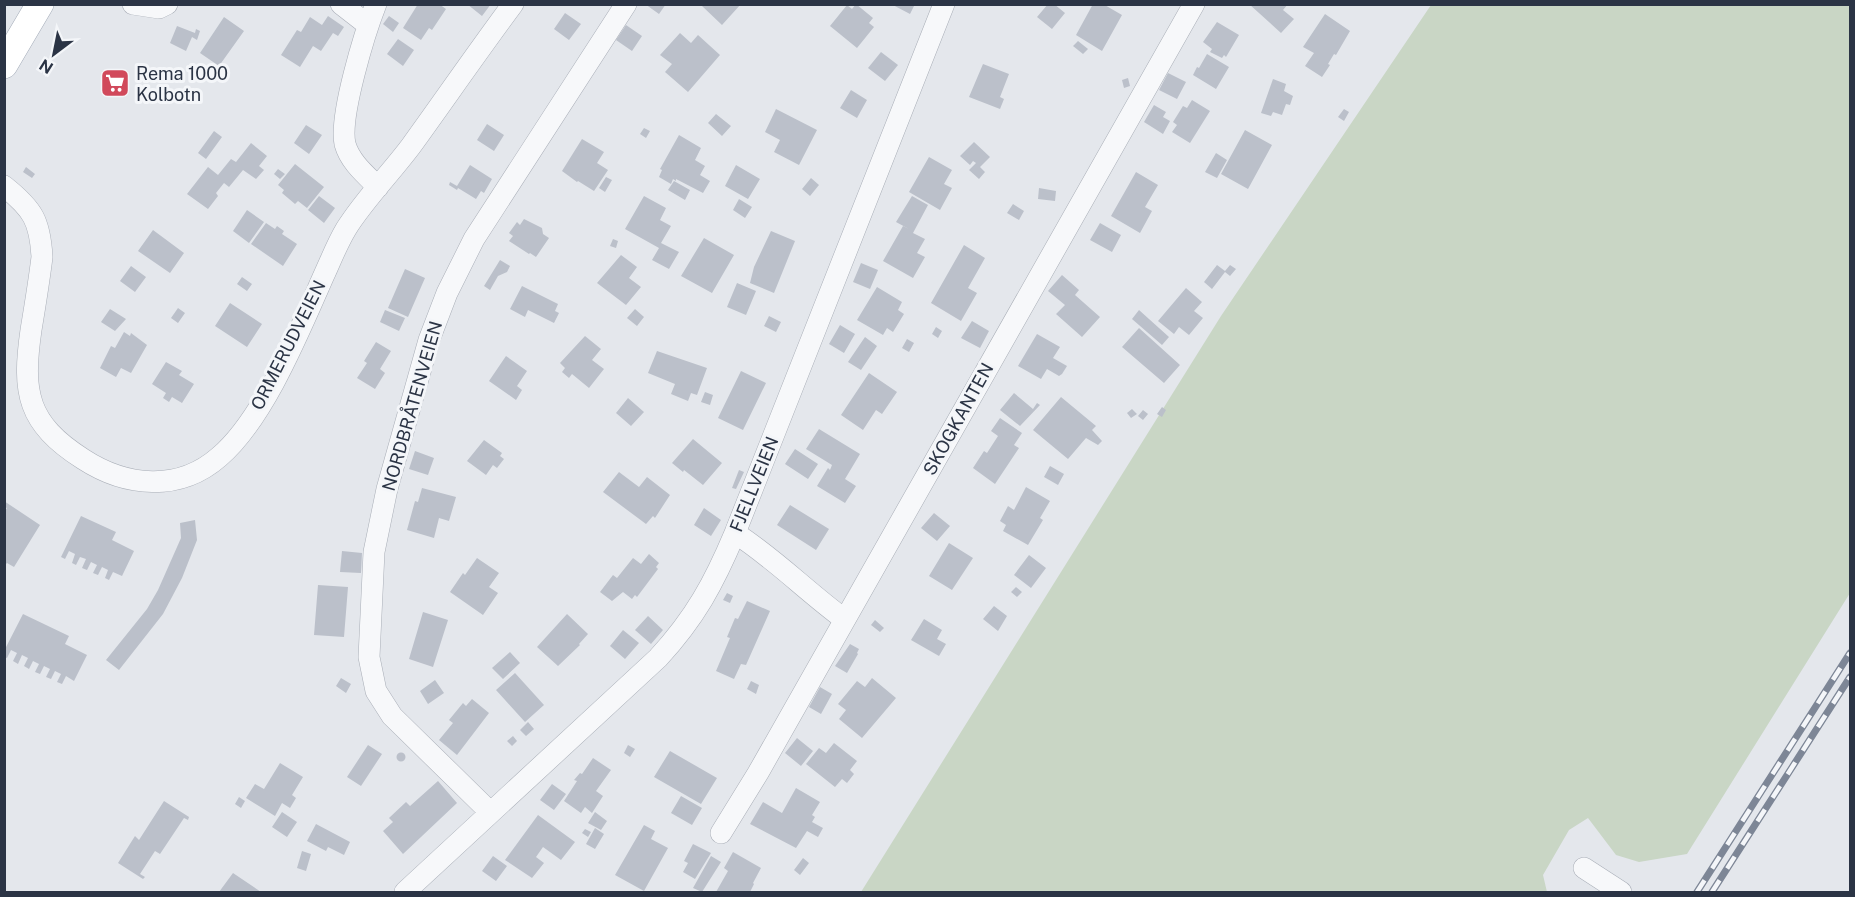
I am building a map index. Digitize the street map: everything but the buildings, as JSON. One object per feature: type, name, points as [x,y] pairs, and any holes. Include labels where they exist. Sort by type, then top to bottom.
[{"type":"main road","points":[[4,65],[40,4]]},
{"type":"street","points":[[133,4],[159,8],[167,4]]},
{"type":"street","points":[[341,4],[368,25]]},
{"type":"street","points":[[376,4],[368,25],[346,111],[345,142],[350,155],[360,169],[378,187]]},
{"type":"street","name":"ORMERUDVEIEN","points":[[4,186],[31,210],[41,239],[42,257],[26,362],[26,384],[35,411],[45,427],[89,463],[115,477],[148,483],[165,482],[195,473],[209,465],[230,447],[251,418],[275,378],[344,232],[513,4]]},
{"type":"street","name":"NORDBRÅTENVEIEN","points":[[490,812],[392,716],[376,691],[369,657],[374,552],[387,489],[429,340],[447,294],[474,239],[626,4]]},
{"type":"street","name":"FJELLVEIEN","points":[[405,892],[586,726],[668,647],[703,601],[735,533],[944,4]]},
{"type":"street","name":"SKOGKANTEN","points":[[721,833],[758,773],[1194,4]]},
{"type":"street","points":[[735,533],[844,619]]},
{"type":"street","points":[[1584,868],[1612,887]]},
{"type":"green space","points":[[1431,5],[1850,5],[1850,593],[1687,854],[1639,862],[1616,855],[1588,818],[1569,830],[1543,875],[1547,892],[861,892],[1221,316]]},
{"type":"railway","points":[[1697,892],[1850,653]]},
{"type":"railway","points":[[1712,892],[1850,677]]},
{"type":"place","name":"Rema 1000 Kolbotn","points":[[115,83]]}]
